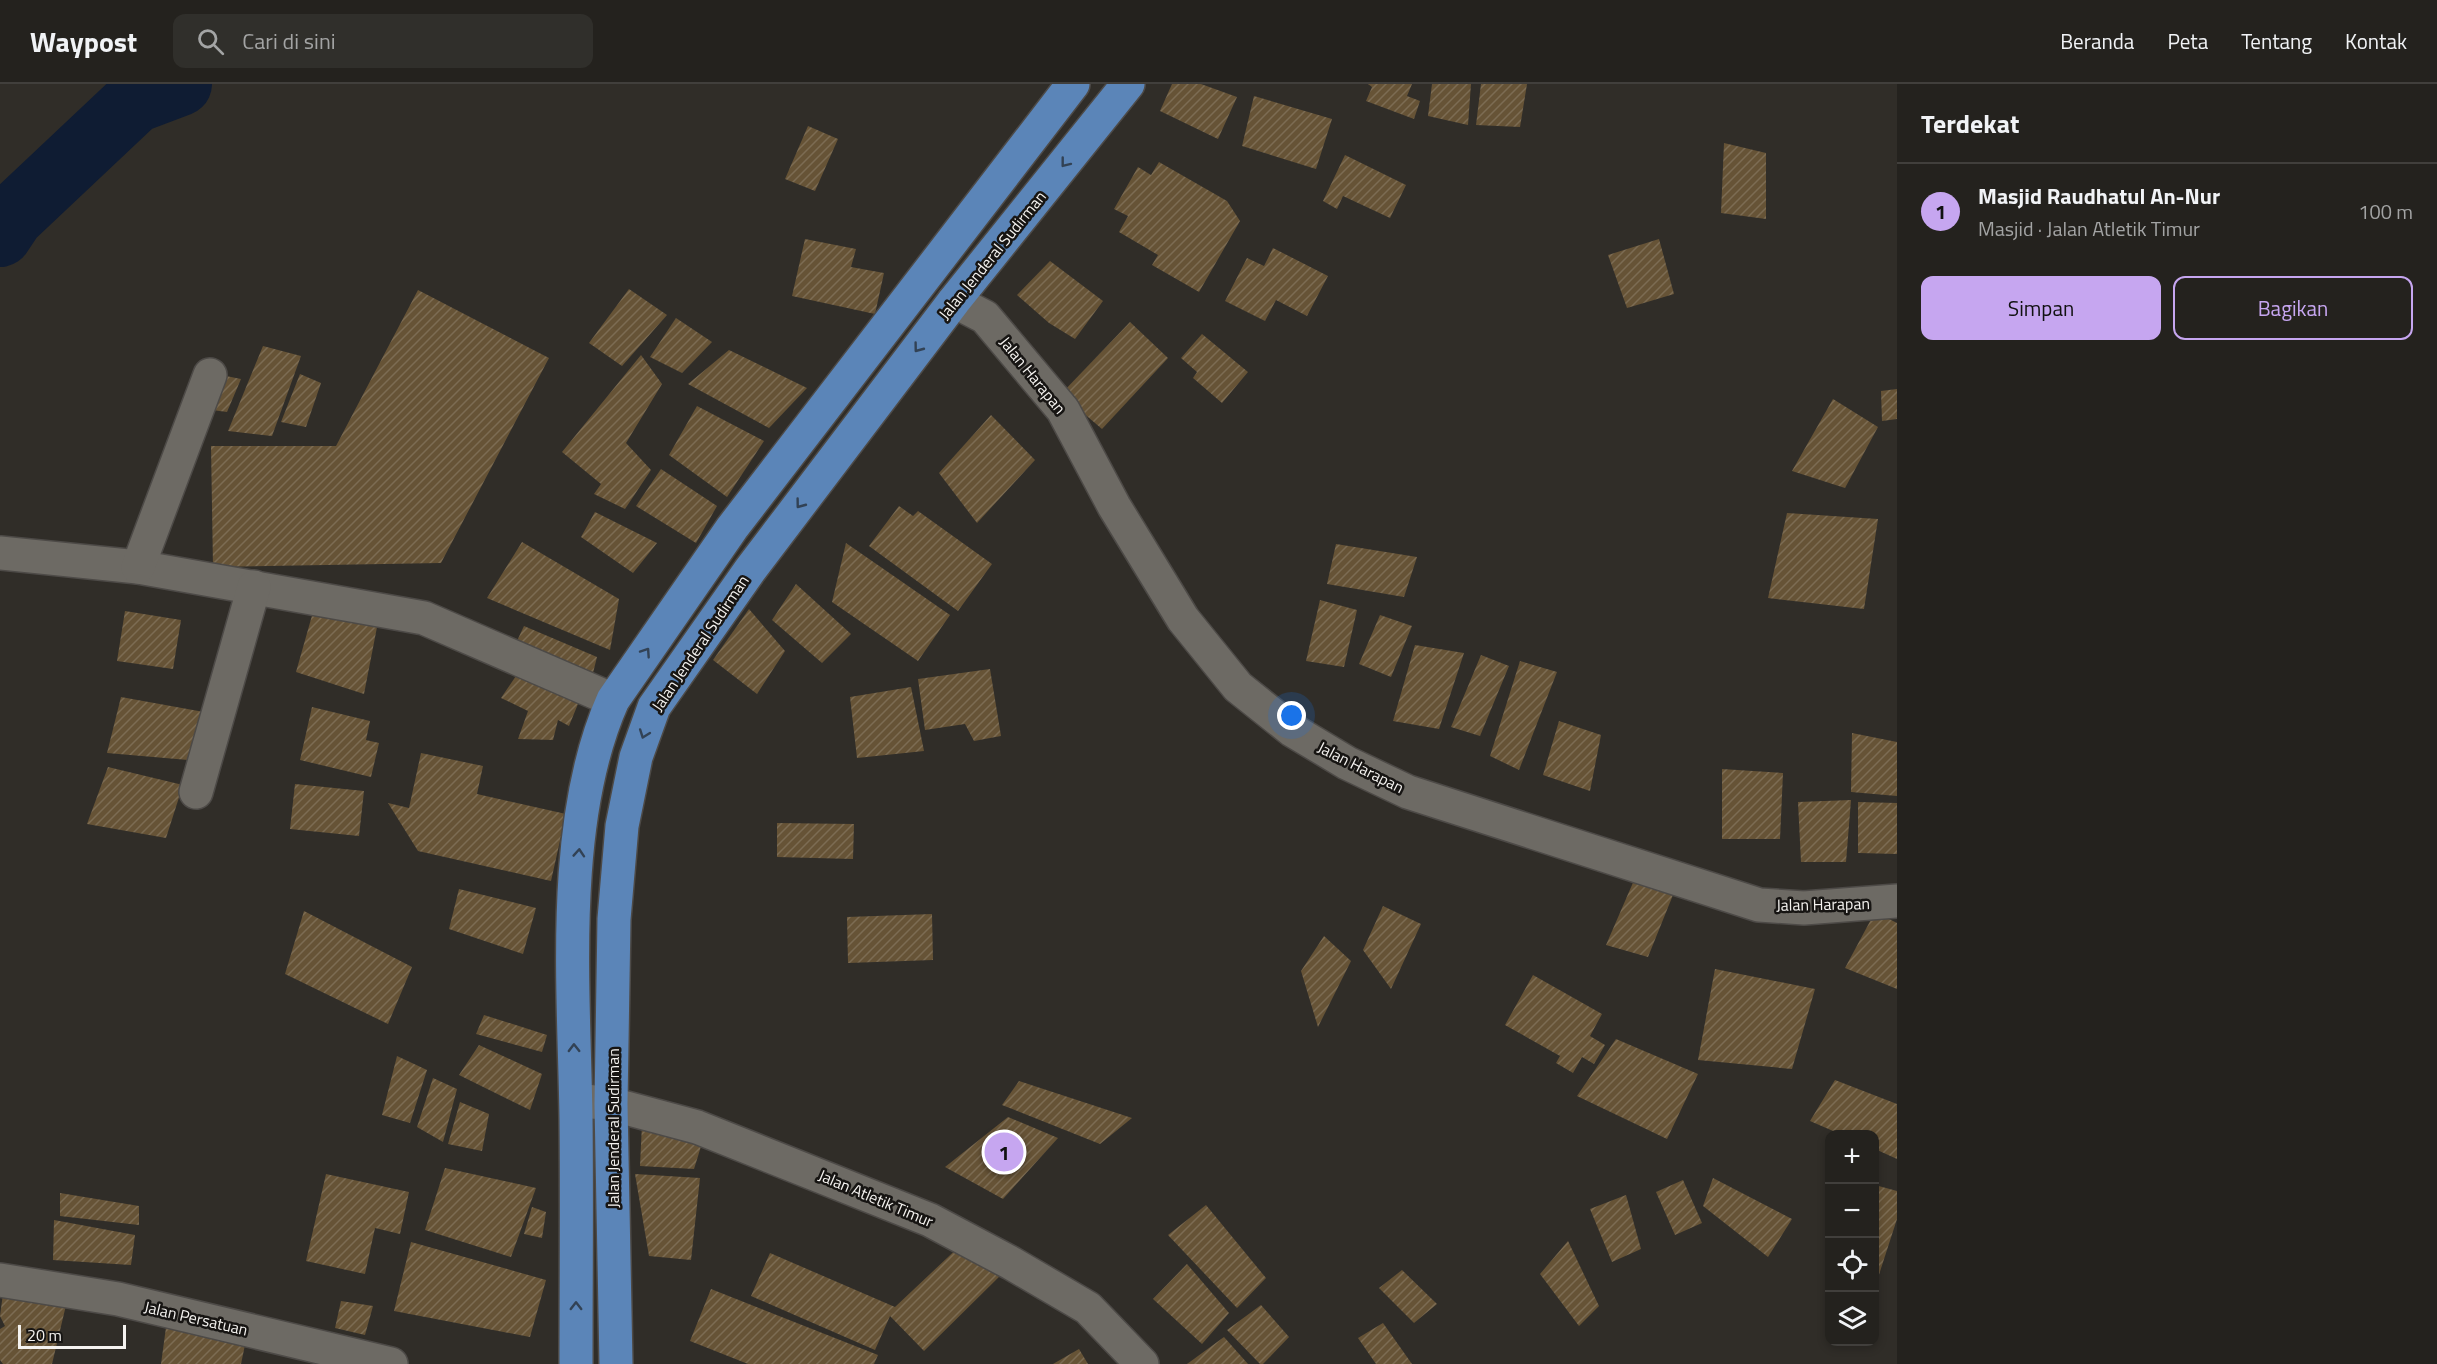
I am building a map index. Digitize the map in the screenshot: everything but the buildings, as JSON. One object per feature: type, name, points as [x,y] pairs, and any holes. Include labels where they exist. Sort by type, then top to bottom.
[{"type":"main road","name":"Jalan Jenderal Sudirman","points":[[616,1364],[611,1104],[614,919],[622,826],[636,757],[654,707],[750,570],[954,301],[1128,84]]},
{"type":"main road","points":[[576,1364],[574,914],[581,816],[593,757],[613,700],[732,528],[1065,95],[1090,131]]},
{"type":"street","name":"Jalan Harapan","points":[[954,301],[985,317],[1063,411],[1114,506],[1183,619],[1238,687],[1292,730],[1347,763],[1408,792],[1759,905],[1804,908],[1897,901]]},
{"type":"street","points":[[138,567],[210,375]]},
{"type":"street","points":[[0,553],[138,567],[424,618],[613,700]]},
{"type":"street","points":[[196,792],[254,587]]},
{"type":"street","name":"Jalan Atletik Timur","points":[[575,1100],[611,1104],[697,1127],[930,1220],[1011,1263],[1088,1308],[1142,1364]]},
{"type":"street","name":"Jalan Persatuan","points":[[0,1280],[118,1299],[391,1364]]},
{"type":"waterway","points":[[0,235],[12,217],[135,101],[180,84]]},
{"type":"place","name":"Masjid Raudhatul An-Nur","points":[[1004,1152]]}]
